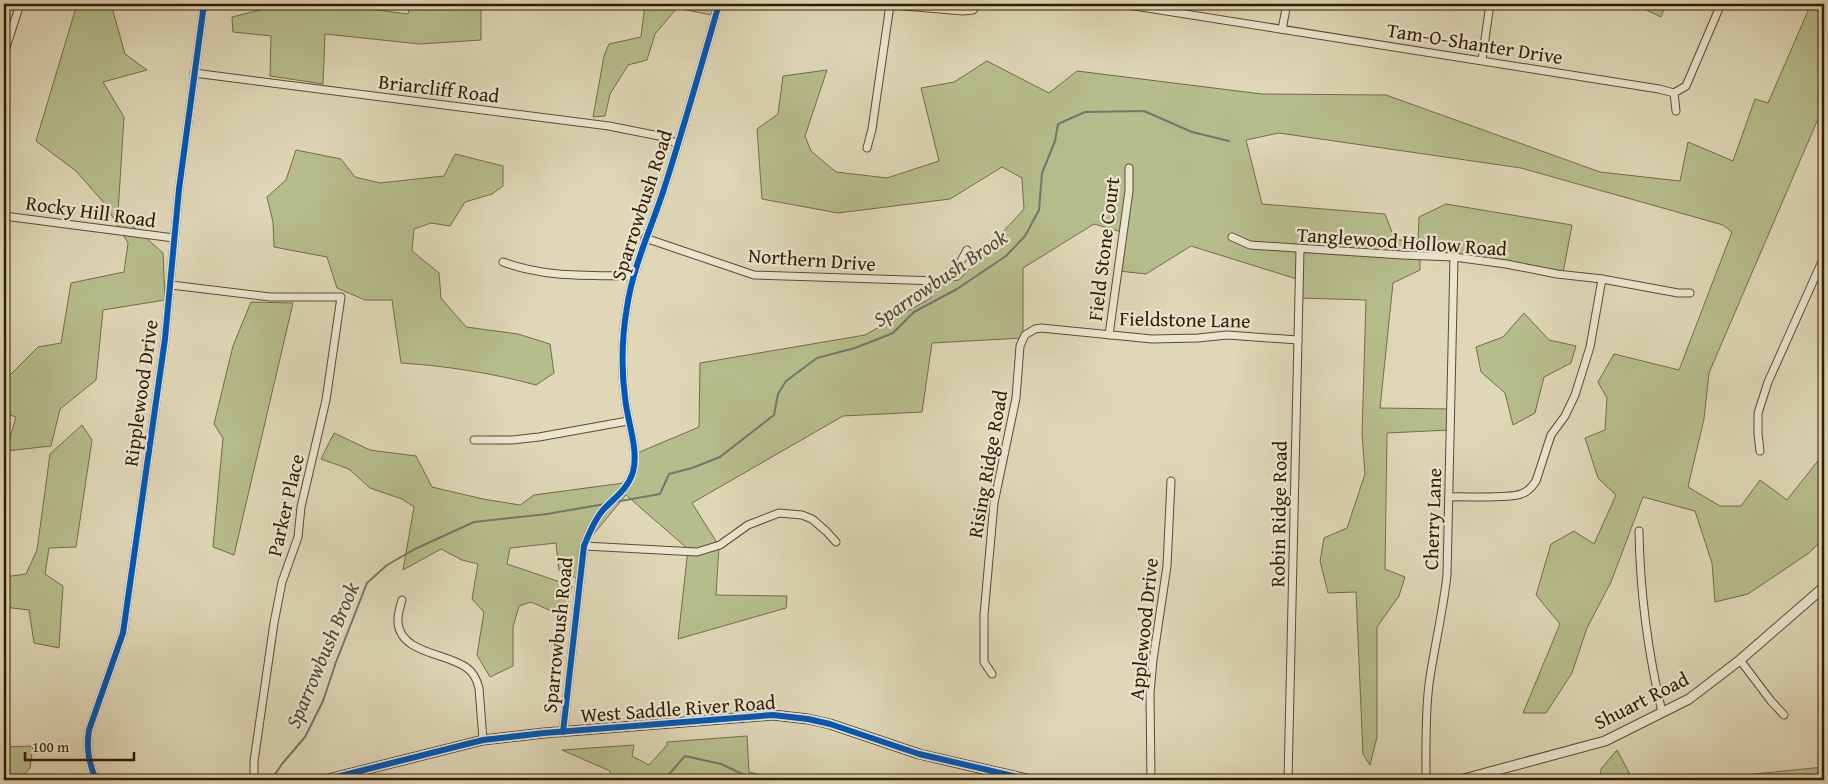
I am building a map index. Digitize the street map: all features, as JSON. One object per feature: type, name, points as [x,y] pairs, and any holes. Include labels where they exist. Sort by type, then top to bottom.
[{"type":"street","points":[[4,54],[20,4]]},
{"type":"street","name":"Ripplewood Drive","points":[[96,780],[90,768],[87,744],[89,730],[123,632],[166,339],[174,238],[204,4]]},
{"type":"street","name":"Sparrowbush Road","points":[[563,732],[584,546],[595,522],[617,498],[630,479],[634,463],[634,451],[625,398],[623,352],[626,313],[634,276],[678,144],[719,4]]},
{"type":"street","points":[[881,4],[963,11],[973,10],[977,4]]},
{"type":"street","name":"Tam-O-Shanter Drive","points":[[1122,4],[1660,88],[1674,92]]},
{"type":"street","points":[[1282,28],[1287,4]]},
{"type":"street","points":[[1482,60],[1490,4]]},
{"type":"street","points":[[1676,111],[1674,92],[1686,86],[1721,4]]},
{"type":"street","points":[[867,148],[872,128],[890,5]]},
{"type":"street","name":"Briarcliff Road","points":[[194,73],[609,126],[659,136],[678,144]]},
{"type":"street","name":"Field Stone Court","points":[[1109,334],[1129,192],[1128,168]]},
{"type":"street","name":"Rocky Hill Road","points":[[4,216],[174,238]]},
{"type":"street","name":"Tanglewood Hollow Road","points":[[1232,237],[1250,245],[1454,257],[1506,264],[1557,274],[1602,279],[1678,293],[1690,293]]},
{"type":"street","name":"Northern Drive","points":[[646,238],[746,273],[788,277],[938,281],[950,277],[954,273],[967,250]]},
{"type":"street","name":"Robin Ridge Road","points":[[1288,780],[1300,249]]},
{"type":"street","name":"Cherry Lane","points":[[1426,780],[1425,728],[1433,655],[1444,601],[1447,575],[1454,257]]},
{"type":"street","points":[[1760,451],[1758,413],[1763,397],[1824,257]]},
{"type":"street","points":[[503,262],[546,273],[634,276]]},
{"type":"street","points":[[1449,497],[1515,496],[1528,491],[1534,485],[1551,435],[1566,416],[1575,395],[1590,347],[1602,279]]},
{"type":"street","name":"Parker Place","points":[[171,285],[270,297],[341,297],[325,405],[301,507],[298,538],[282,582],[274,623],[254,761],[254,780]]},
{"type":"street","name":"Fieldstone Lane","points":[[1041,328],[1152,339],[1246,335],[1298,340]]},
{"type":"street","name":"Rising Ridge Road","points":[[992,674],[984,662],[984,615],[994,504],[1016,398],[1020,346],[1025,335],[1030,331],[1041,328]]},
{"type":"street","points":[[474,440],[512,440],[539,437],[628,421]]},
{"type":"street","name":"Applewood Drive","points":[[1151,780],[1150,693],[1167,566],[1171,481]]},
{"type":"street","points":[[584,546],[697,552],[720,545],[748,525],[779,513],[802,515],[812,519],[836,542]]},
{"type":"street","points":[[1638,531],[1643,604],[1654,680],[1662,712]]},
{"type":"street","name":"Shuart Road","points":[[1460,780],[1605,741],[1689,699],[1740,660],[1824,587]]},
{"type":"street","points":[[402,600],[398,624],[405,638],[418,648],[468,668],[477,680],[483,740]]},
{"type":"street","points":[[1740,660],[1784,715]]},
{"type":"street","name":"West Saddle River Road","points":[[324,780],[483,740],[752,716],[783,716],[830,724],[919,754],[1031,780]]},
{"type":"green space","points":[[77,4],[111,4],[125,54],[147,70],[103,82],[124,117],[118,213],[163,253],[165,300],[103,310],[96,380],[60,409],[51,446],[6,451],[16,417],[4,413],[4,379],[38,347],[61,343],[71,283],[124,272],[128,243],[105,204],[76,171],[36,141]]},
{"type":"green space","points":[[280,4],[355,4],[354,7],[408,14],[411,4],[481,4],[481,40],[420,44],[325,34],[323,84],[270,76],[271,36],[233,32],[232,17]]},
{"type":"green space","points":[[645,4],[714,4],[711,15],[677,8],[655,34],[647,60],[628,65],[610,94],[605,116],[593,117],[604,56],[609,44],[641,37]]},
{"type":"green space","points":[[1634,4],[1666,4],[1661,17]]},
{"type":"green space","points":[[1811,4],[1824,4],[1824,105],[1709,373],[1704,419],[1688,487],[1720,506],[1741,506],[1760,480],[1787,500],[1824,453],[1824,538],[1809,553],[1748,594],[1715,602],[1712,563],[1695,511],[1643,497],[1611,582],[1587,628],[1572,673],[1546,713],[1523,713],[1560,624],[1536,595],[1551,544],[1574,531],[1594,544],[1616,495],[1598,478],[1585,438],[1605,430],[1607,398],[1598,382],[1614,354],[1679,370],[1732,232],[1723,225],[1521,168],[1279,133],[1246,140],[1262,204],[1385,214],[1395,240],[1418,240],[1419,217],[1446,204],[1572,225],[1563,273],[1420,257],[1420,270],[1393,283],[1380,408],[1451,409],[1450,430],[1387,433],[1385,569],[1405,577],[1399,596],[1377,627],[1377,737],[1370,765],[1363,754],[1356,592],[1328,593],[1320,561],[1324,538],[1347,528],[1365,474],[1362,434],[1366,300],[1300,298],[1300,280],[1191,246],[1146,274],[1119,271],[1125,233],[1094,224],[1023,268],[1023,338],[932,343],[922,412],[843,416],[692,503],[719,546],[716,595],[787,596],[786,608],[678,639],[688,549],[626,495],[582,548],[579,579],[559,571],[556,543],[510,548],[507,564],[572,586],[565,617],[531,602],[519,606],[513,627],[513,666],[490,677],[477,655],[484,612],[472,599],[478,564],[462,560],[441,549],[403,570],[414,507],[402,499],[370,488],[349,469],[321,459],[334,433],[370,450],[416,456],[432,487],[483,499],[520,505],[534,495],[631,482],[635,454],[699,427],[700,363],[865,335],[931,298],[934,283],[959,280],[1024,209],[1022,178],[1002,167],[950,199],[838,213],[762,199],[757,129],[778,114],[783,76],[827,70],[805,136],[811,151],[836,172],[887,178],[939,161],[921,88],[954,82],[987,61],[1049,93],[1077,71],[1262,94],[1386,95],[1600,172],[1680,181],[1688,142],[1733,161],[1755,99],[1768,103]]},
{"type":"green space","points":[[296,150],[341,159],[355,177],[380,183],[444,176],[455,154],[503,166],[503,186],[492,194],[465,202],[450,226],[431,223],[414,229],[412,251],[439,273],[441,298],[466,327],[518,334],[550,344],[554,373],[536,385],[469,371],[401,363],[392,300],[365,300],[337,288],[327,257],[274,247],[273,222],[267,197],[286,180]]},
{"type":"green space","points":[[251,302],[293,303],[234,555],[213,547],[223,438],[214,424],[233,346]]},
{"type":"green space","points":[[1524,313],[1549,340],[1576,346],[1571,363],[1544,377],[1535,413],[1513,425],[1505,393],[1481,372],[1476,347],[1503,337]]},
{"type":"green space","points":[[82,425],[92,440],[76,547],[49,548],[45,574],[63,586],[59,648],[34,643],[29,610],[4,607],[4,577],[26,574],[37,550],[50,454]]},
{"type":"green space","points":[[747,736],[749,772],[782,780],[611,780],[610,771],[562,750],[634,745],[632,756],[649,765],[667,745],[667,742]]},
{"type":"green space","points":[[33,746],[30,768],[19,780],[4,780],[4,747]]},
{"type":"green space","points":[[1617,750],[1633,780],[1600,780],[1601,769]]},
{"type":"green space","points":[[1824,767],[1824,780],[1704,780],[1714,778]]},
{"type":"waterway","name":"Sparrowbush Brook","points":[[615,502],[660,494],[669,474],[692,468],[720,457],[774,415],[778,394],[786,381],[817,358],[855,348],[893,333],[914,312],[957,289],[1006,256],[1025,236],[1039,210],[1042,173],[1055,141],[1058,124],[1085,112],[1144,111],[1192,132],[1229,141]]},
{"type":"waterway","name":"Sparrowbush Brook","points":[[271,780],[305,737],[323,701],[367,583],[387,565],[415,549],[474,522],[547,514],[605,504]]},
{"type":"waterway","points":[[639,780],[664,780],[685,756],[721,764],[755,780]]},
{"type":"cycle path","points":[[96,780],[89,756],[89,730],[123,633],[165,339],[179,189],[204,4]]},
{"type":"cycle path","points":[[563,732],[584,546],[600,514],[621,492],[633,472],[635,454],[626,406],[623,363],[624,330],[630,292],[678,145],[719,4]]},
{"type":"cycle path","points":[[324,780],[483,740],[544,733],[773,715],[808,719],[830,724],[919,754],[1031,780]]}]
